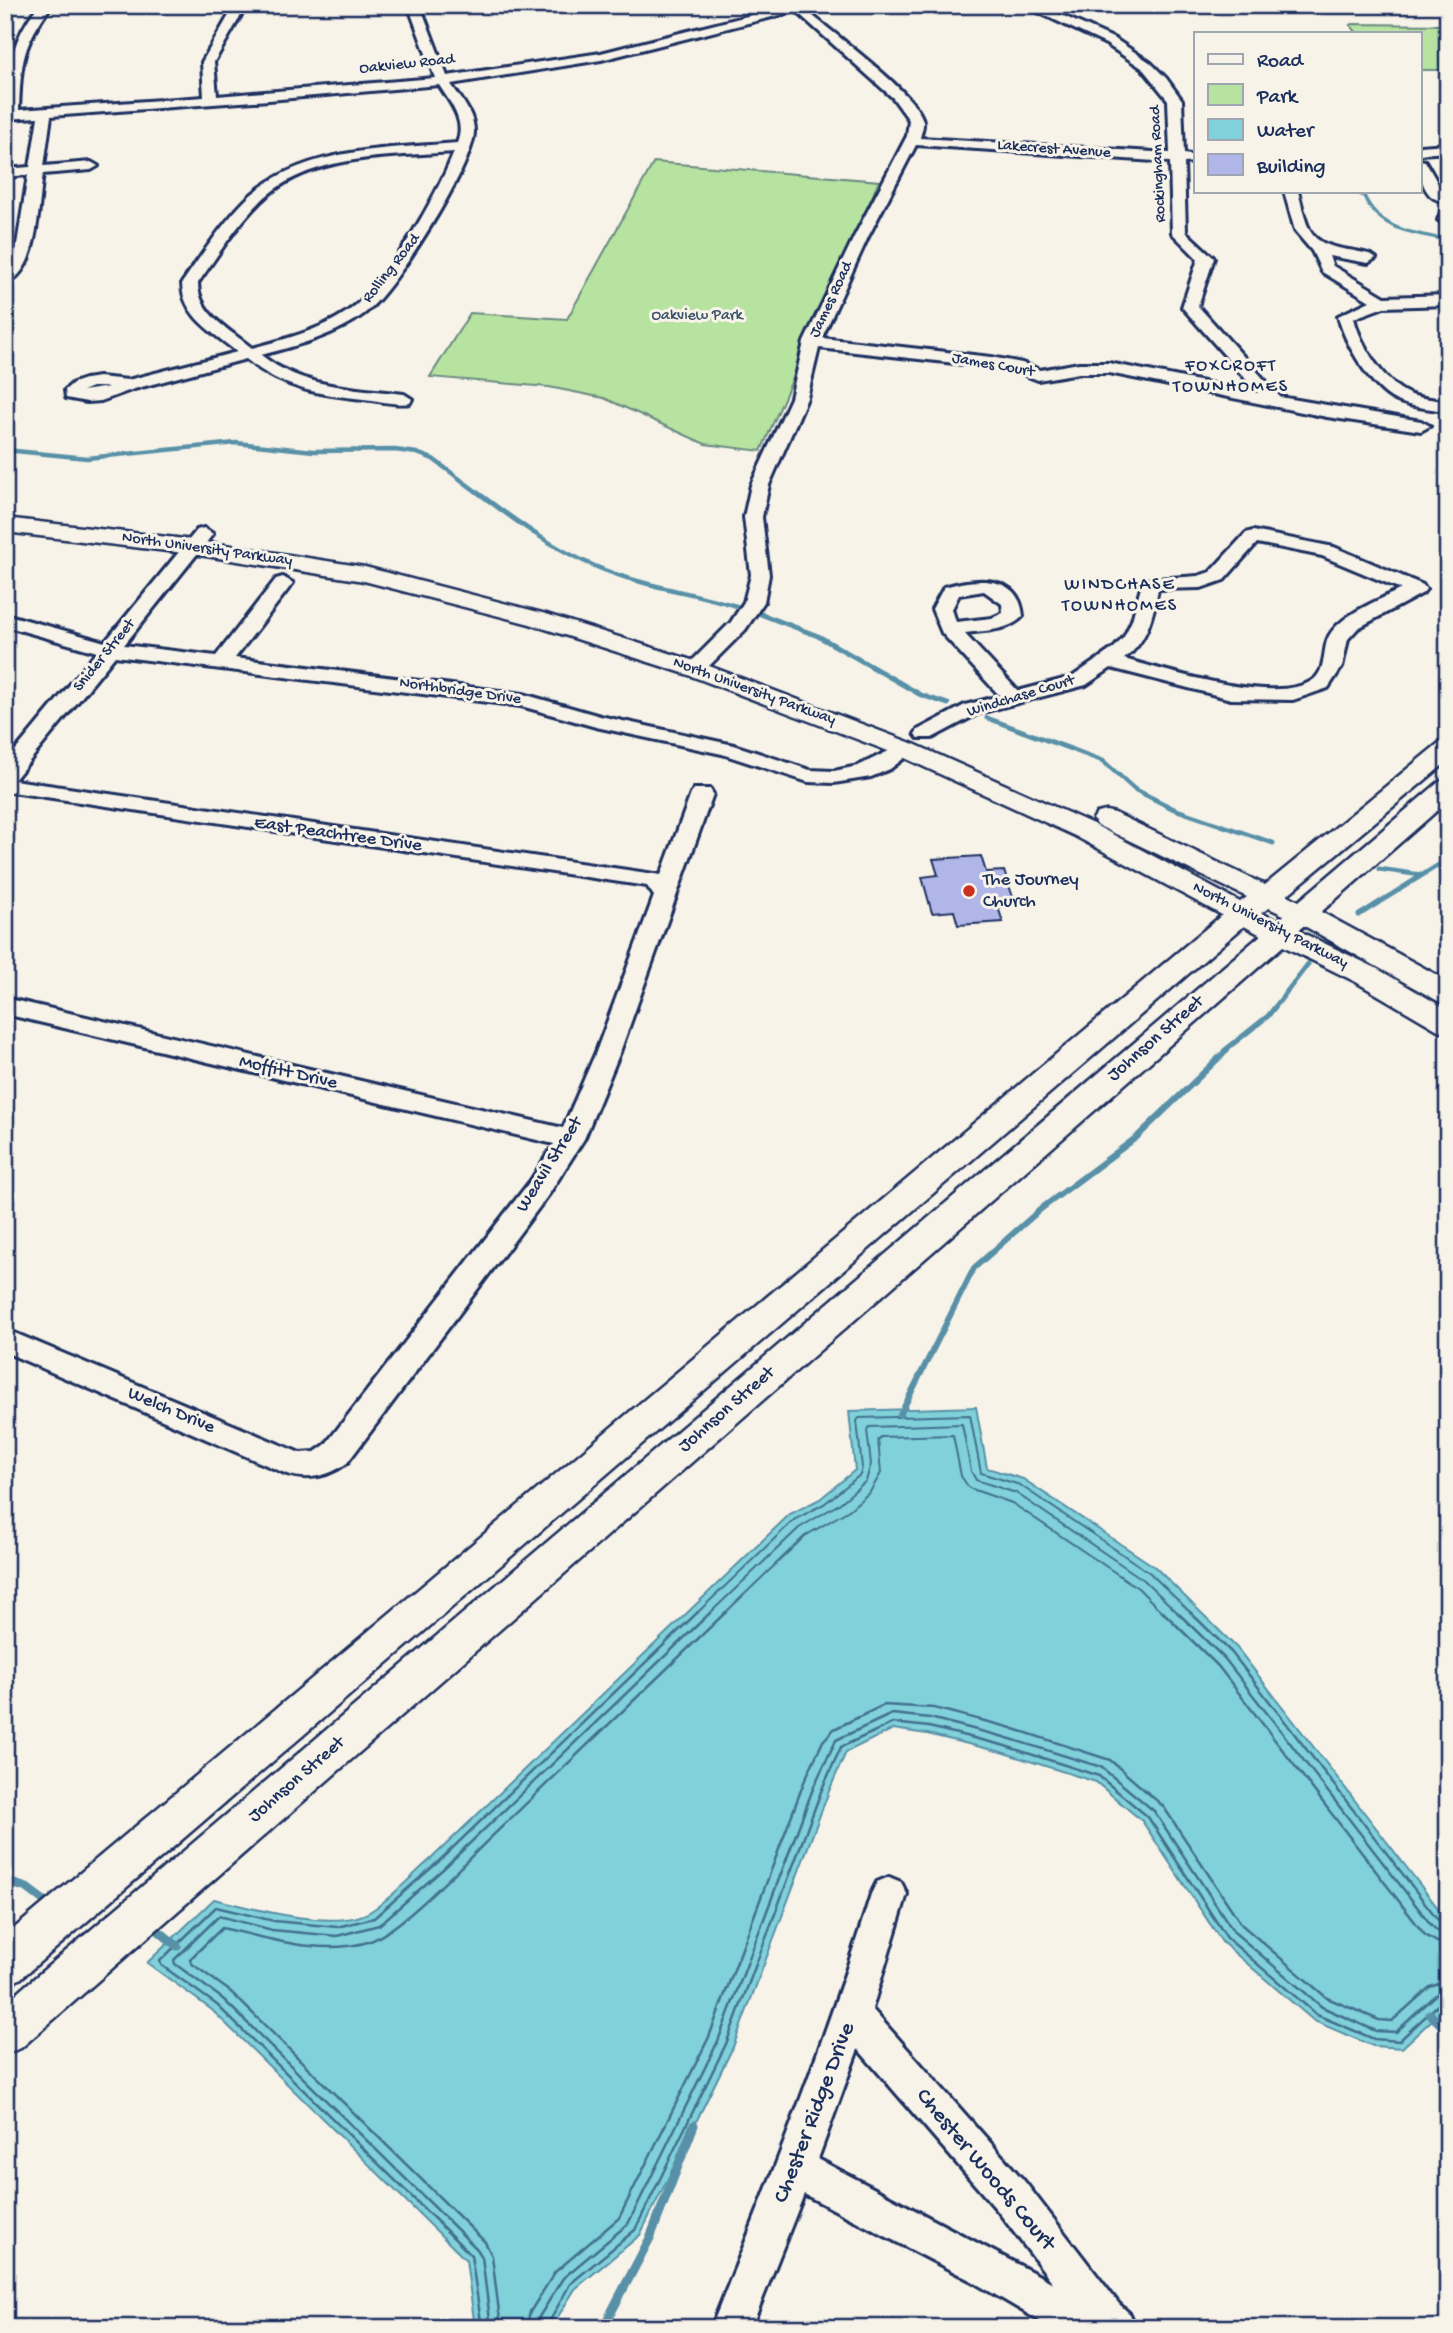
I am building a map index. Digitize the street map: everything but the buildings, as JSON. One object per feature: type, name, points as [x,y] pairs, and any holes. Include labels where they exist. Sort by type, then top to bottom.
[{"type":"main road","name":"North University Parkway","points":[[5,511],[199,540],[338,569],[434,591],[702,662],[915,742],[1084,830],[1448,993]]},
{"type":"main road","name":"North University Parkway","points":[[5,525],[199,540]]},
{"type":"main road","name":"Johnson Street","points":[[5,1964],[1254,905],[1293,878],[1448,748]]},
{"type":"main road","name":"Johnson Street","points":[[5,2032],[1448,787]]},
{"type":"main road","name":"North University Parkway","points":[[1291,923],[1366,975],[1448,1023]]},
{"type":"street","points":[[9,115],[16,55],[21,40],[28,25],[46,5]]},
{"type":"street","points":[[211,100],[208,62],[241,5]]},
{"type":"street","name":"Rolling Road","points":[[128,385],[251,353],[333,326],[369,301],[389,278],[447,188],[468,133],[465,116],[442,80],[414,5]]},
{"type":"street","name":"Rockingham Road","points":[[1028,5],[1105,38],[1140,58],[1155,71],[1175,100],[1180,233],[1206,258],[1190,307],[1274,401]]},
{"type":"street","points":[[800,6],[822,32],[906,102],[916,120],[911,141]]},
{"type":"street","name":"Oakview Road","points":[[9,115],[442,80],[606,56],[800,6]]},
{"type":"street","points":[[5,278],[18,267],[23,257],[44,112]]},
{"type":"street","name":"Lakecrest Avenue","points":[[911,141],[1194,159]]},
{"type":"street","name":"James Road","points":[[702,662],[738,626],[756,595],[760,575],[753,525],[757,497],[799,398],[812,342],[861,237],[911,141]]},
{"type":"street","points":[[404,399],[332,391],[301,384],[272,372],[199,313],[190,294],[190,283],[256,198],[285,178],[326,162],[386,152],[464,148]]},
{"type":"street","points":[[1422,150],[1448,148]]},
{"type":"street","points":[[5,173],[91,166]]},
{"type":"street","points":[[1422,167],[1439,190]]},
{"type":"street","points":[[1291,192],[1293,209],[1319,250],[1326,269],[1382,302]]},
{"type":"street","points":[[1448,210],[1445,220],[1448,222]]},
{"type":"street","points":[[1319,250],[1368,258]]},
{"type":"street","points":[[1448,300],[1382,302],[1346,316],[1346,324],[1359,347],[1374,370],[1398,396],[1448,407]]},
{"type":"street","name":"James Court","points":[[812,342],[991,362],[1016,366],[1038,375],[1079,368],[1109,368],[1387,423],[1421,426]]},
{"type":"street","points":[[1108,662],[1231,693],[1293,694],[1321,684],[1332,667],[1338,637],[1351,624],[1416,589],[1327,551],[1253,537],[1217,576],[1201,582],[1150,584]]},
{"type":"street","name":"Snider Street","points":[[5,777],[199,540]]},
{"type":"street","points":[[223,661],[282,583]]},
{"type":"street","name":"Windchase Court","points":[[915,742],[972,709],[1079,681],[1108,662],[1133,639],[1142,620],[1150,584]]},
{"type":"street","name":"Northbridge Drive","points":[[5,620],[80,643],[110,649],[523,700],[596,721],[727,748],[808,776],[834,777],[863,772],[882,764],[915,742]]},
{"type":"street","points":[[949,629],[1013,698]]},
{"type":"street","name":"East Peachtree Drive","points":[[5,785],[652,880],[659,883],[664,894]]},
{"type":"street","name":"Weavil Street","points":[[336,1454],[540,1187],[571,1139],[608,1052],[702,794]]},
{"type":"street","name":"Moffitt Drive","points":[[5,1006],[571,1139]]},
{"type":"street","name":"Welch Drive","points":[[5,1340],[298,1465],[315,1466],[336,1454]]},
{"type":"street","name":"Chester Ridge Drive","points":[[731,2328],[795,2168],[852,2014],[888,1894]]},
{"type":"street","name":"Chester Woods Court","points":[[852,2014],[1011,2196],[1105,2318],[1116,2328]]},
{"type":"street","points":[[795,2168],[984,2266],[1092,2328]]},
{"type":"green space","points":[[1350,25],[1448,25],[1448,70],[1422,70],[1422,32],[1356,32]]},
{"type":"green space","name":"Oakview Park","points":[[654,162],[879,181],[761,451],[705,444],[604,398],[549,387],[430,377],[470,313],[567,319]]},
{"type":"water","points":[[976,1407],[987,1468],[1023,1479],[1155,1567],[1237,1648],[1448,1921],[1448,2005],[1402,2048],[1373,2046],[1314,2021],[1222,1942],[1142,1821],[1096,1782],[1001,1752],[927,1734],[893,1729],[846,1752],[733,2047],[640,2235],[575,2289],[551,2328],[475,2328],[466,2260],[212,2010],[147,1963],[214,1899],[271,1913],[316,1919],[337,1920],[371,1911],[395,1893],[432,1858],[790,1514],[820,1499],[855,1470],[849,1411]]},
{"type":"waterway","points":[[1355,192],[1364,196],[1379,217],[1399,229],[1448,240]]},
{"type":"waterway","points":[[5,450],[87,458],[236,443],[314,451],[395,450],[417,453],[433,459],[524,526],[572,555],[624,577],[754,612]]},
{"type":"waterway","points":[[750,610],[818,636],[921,695],[948,704]]},
{"type":"waterway","points":[[987,718],[1103,761],[1134,789],[1174,809],[1273,843]]},
{"type":"waterway","points":[[1359,915],[1448,859]]},
{"type":"waterway","points":[[1379,869],[1421,875]]},
{"type":"waterway","points":[[1224,1051],[1268,1016],[1308,964]]},
{"type":"waterway","points":[[900,1415],[974,1268],[1042,1208],[1137,1137],[1227,1050]]},
{"type":"waterway","points":[[5,1881],[27,1888],[51,1906]]},
{"type":"waterway","points":[[153,1926],[177,1946]]},
{"type":"waterway","points":[[1430,2014],[1448,2031]]},
{"type":"waterway","points":[[603,2328],[650,2238],[694,2125]]},
{"type":"place","name":"The Journey Church","points":[[969,891]]},
{"type":"district","name":"FOXCROFT TOWNHOMES","points":[[1231,376]]},
{"type":"district","name":"WINDCHASE TOWNHOMES","points":[[1120,595]]}]
